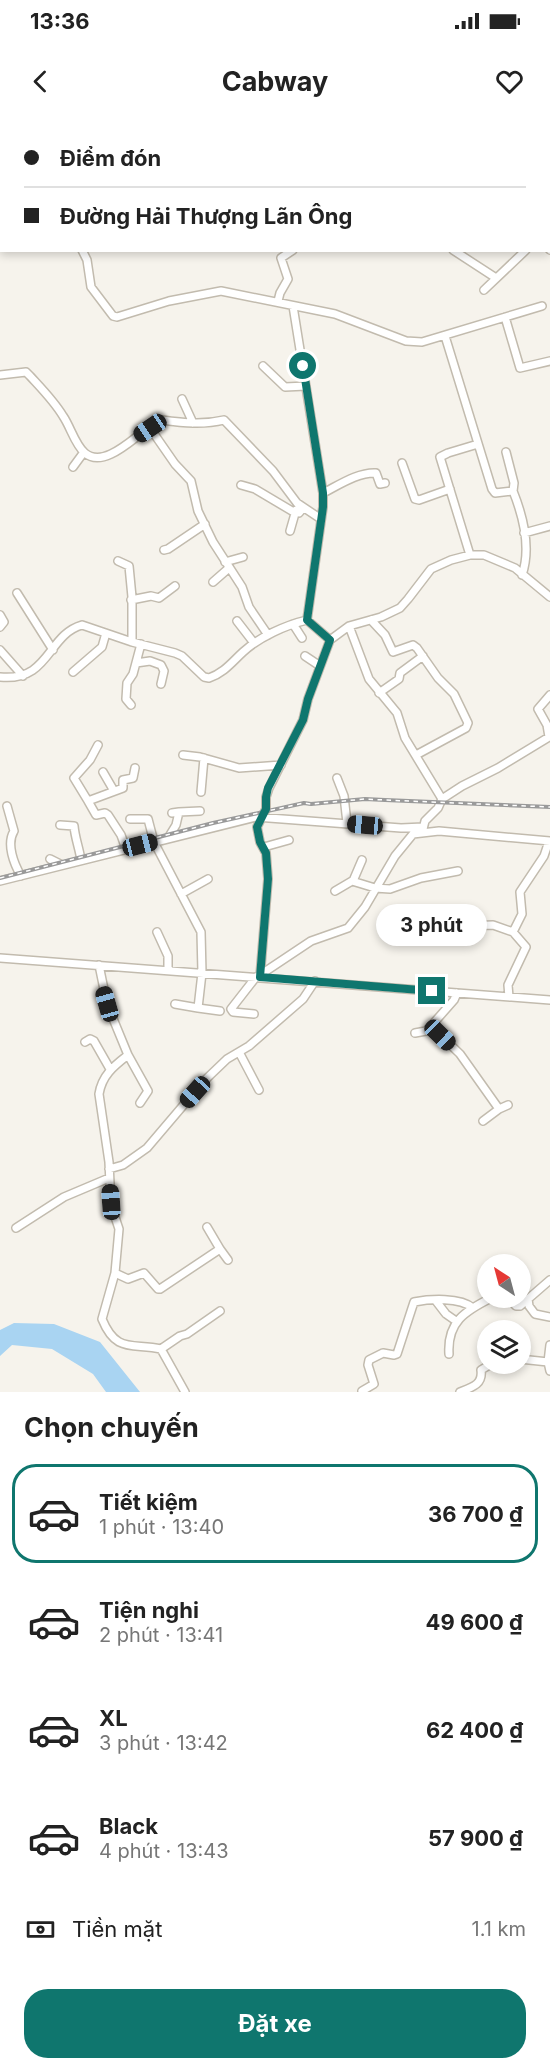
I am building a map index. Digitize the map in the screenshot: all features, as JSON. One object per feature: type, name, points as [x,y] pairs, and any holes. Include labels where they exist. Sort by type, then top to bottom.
[{"type":"street","points":[[83,252],[87,260],[91,287],[113,316],[117,317],[169,301],[221,291],[335,314],[406,341],[422,342],[542,306]]},
{"type":"street","points":[[278,301],[279,293],[288,279],[281,258],[290,252]]},
{"type":"street","points":[[456,252],[496,278]]},
{"type":"street","points":[[484,290],[524,252]]},
{"type":"street","points":[[293,306],[323,493],[307,620]]},
{"type":"street","points":[[505,317],[520,368],[550,361]]},
{"type":"street","points":[[446,336],[494,493],[513,491]]},
{"type":"street","points":[[263,366],[285,387],[306,386]]},
{"type":"street","points":[[0,375],[26,372],[62,413],[74,440],[84,453],[98,457],[110,455],[162,420],[176,423],[210,424],[226,421],[273,471],[300,506],[321,519]]},
{"type":"street","points":[[182,399],[193,423]]},
{"type":"street","points":[[150,428],[190,481],[198,511],[227,565],[242,587],[249,607],[268,635]]},
{"type":"street","points":[[470,555],[440,457],[478,444]]},
{"type":"street","points":[[506,452],[514,483],[513,491],[522,515],[527,554],[522,575]]},
{"type":"street","points":[[74,467],[84,453]]},
{"type":"street","points":[[402,463],[415,499],[419,500],[450,489]]},
{"type":"street","points":[[323,493],[356,477],[373,472],[376,472],[380,484],[385,483]]},
{"type":"street","points":[[241,485],[255,489],[296,512]]},
{"type":"street","points":[[290,531],[300,506]]},
{"type":"street","points":[[164,550],[205,524]]},
{"type":"street","points":[[524,533],[550,525]]},
{"type":"street","points":[[259,976],[268,879],[267,856],[257,827],[266,809],[267,792],[303,720],[330,640],[349,626],[400,608],[431,569],[470,555],[484,555],[515,568],[550,597]]},
{"type":"street","points":[[213,582],[227,565],[243,557]]},
{"type":"street","points":[[118,561],[129,566],[132,642]]},
{"type":"street","points":[[131,600],[151,596],[159,598],[175,586]]},
{"type":"street","points":[[17,593],[53,650]]},
{"type":"street","points":[[0,615],[4,624],[0,627]]},
{"type":"street","points":[[0,677],[23,676],[34,670],[68,632],[77,626],[87,625],[132,642],[161,648],[182,656],[204,677],[209,678],[222,672],[254,643],[293,624],[307,620]]},
{"type":"street","points":[[307,620],[330,640]]},
{"type":"street","points":[[371,620],[385,635],[393,652],[412,645],[417,648],[438,678],[454,694],[468,725],[416,755]]},
{"type":"street","points":[[237,621],[254,643]]},
{"type":"street","points":[[293,624],[302,638]]},
{"type":"street","points":[[349,626],[369,679],[397,713],[405,738],[442,799]]},
{"type":"street","points":[[73,672],[102,647],[106,633]]},
{"type":"street","points":[[131,705],[126,699],[127,683],[133,674],[141,644]]},
{"type":"street","points":[[0,650],[23,676]]},
{"type":"street","points":[[305,656],[321,666]]},
{"type":"street","points":[[379,693],[399,679],[400,673],[423,656]]},
{"type":"street","points":[[136,663],[150,661],[161,665],[164,671],[161,684]]},
{"type":"street","points":[[254,1014],[233,1012],[231,1009],[259,976],[311,941],[348,928],[365,907],[389,864],[409,836],[423,829],[427,818],[438,808],[442,799],[548,738],[547,725],[537,709],[550,695]]},
{"type":"street","points":[[98,745],[90,760],[74,778],[96,815],[105,813],[108,815],[121,835],[126,849]]},
{"type":"street","points":[[183,755],[204,758],[239,768],[281,765]]},
{"type":"street","points":[[201,792],[204,758]]},
{"type":"street","points":[[88,801],[123,788],[123,780],[133,778],[135,768]]},
{"type":"street","points":[[103,772],[114,791]]},
{"type":"street","points":[[337,778],[344,796],[347,823]]},
{"type":"street","points":[[7,806],[14,831],[10,837],[12,855],[21,876]]},
{"type":"street","points":[[168,838],[176,825],[176,813],[200,810]]},
{"type":"street","points":[[0,880],[256,816],[550,841],[547,853],[520,892],[522,914],[513,932]]},
{"type":"street","points":[[130,819],[148,819],[154,842],[201,933],[202,973],[198,1008]]},
{"type":"street","points":[[60,825],[74,826],[74,836],[79,842],[81,860]]},
{"type":"street","points":[[264,847],[289,840]]},
{"type":"street","points":[[50,859],[62,865]]},
{"type":"street","points":[[335,891],[353,881],[362,860]]},
{"type":"street","points":[[353,881],[375,888],[394,888],[421,878],[458,871]]},
{"type":"street","points":[[181,894],[208,879]]},
{"type":"street","points":[[463,926],[493,926],[513,932],[526,947],[508,985],[509,997]]},
{"type":"street","points":[[157,932],[168,956],[168,970]]},
{"type":"street","points":[[0,958],[550,1000]]},
{"type":"street","points":[[99,965],[107,1004],[128,1055],[148,1091],[140,1103]]},
{"type":"street","points":[[109,1169],[123,1165],[147,1148],[204,1081],[227,1059],[249,1046],[303,999],[315,981]]},
{"type":"street","points":[[415,1033],[426,1031],[454,1000],[457,993]]},
{"type":"street","points":[[175,1004],[220,1011]]},
{"type":"street","points":[[431,1026],[460,1054],[499,1110]]},
{"type":"street","points":[[85,1042],[90,1039],[94,1041],[110,1069]]},
{"type":"street","points":[[239,1052],[259,1090]]},
{"type":"street","points":[[128,1055],[110,1069],[99,1094],[109,1169],[111,1205],[119,1229],[115,1273],[102,1316],[109,1334],[122,1344],[161,1349],[220,1311]]},
{"type":"street","points":[[483,1121],[508,1105]]},
{"type":"street","points":[[16,1228],[64,1197],[109,1178]]},
{"type":"street","points":[[207,1227],[228,1260]]},
{"type":"street","points":[[115,1273],[129,1279],[144,1274],[160,1289],[220,1249]]},
{"type":"street","points":[[531,1296],[550,1280]]},
{"type":"street","points":[[362,1391],[374,1384],[368,1365],[369,1359],[383,1353],[397,1354],[414,1302],[450,1300],[466,1303],[473,1308]]},
{"type":"street","points":[[436,1301],[446,1314],[456,1321]]},
{"type":"street","points":[[449,1354],[449,1340],[456,1321],[477,1306]]},
{"type":"street","points":[[530,1308],[535,1314],[550,1317]]},
{"type":"street","points":[[550,1345],[548,1362],[550,1371]]},
{"type":"street","points":[[161,1349],[185,1392]]},
{"type":"street","points":[[531,1360],[548,1362]]},
{"type":"street","points":[[460,1392],[480,1381],[481,1374]]},
{"type":"water","points":[[14,1323],[54,1324],[100,1342],[140,1392],[106,1392],[93,1374],[52,1349],[12,1345],[0,1356],[0,1330]]},
{"type":"railway","points":[[0,878],[213,823],[304,803],[365,799],[550,807]]},
{"type":"route","points":[[303,366],[323,493],[307,620],[330,640],[308,699],[303,720],[268,788],[266,809],[257,827],[260,842],[266,853],[268,879],[260,977],[432,991]]}]
